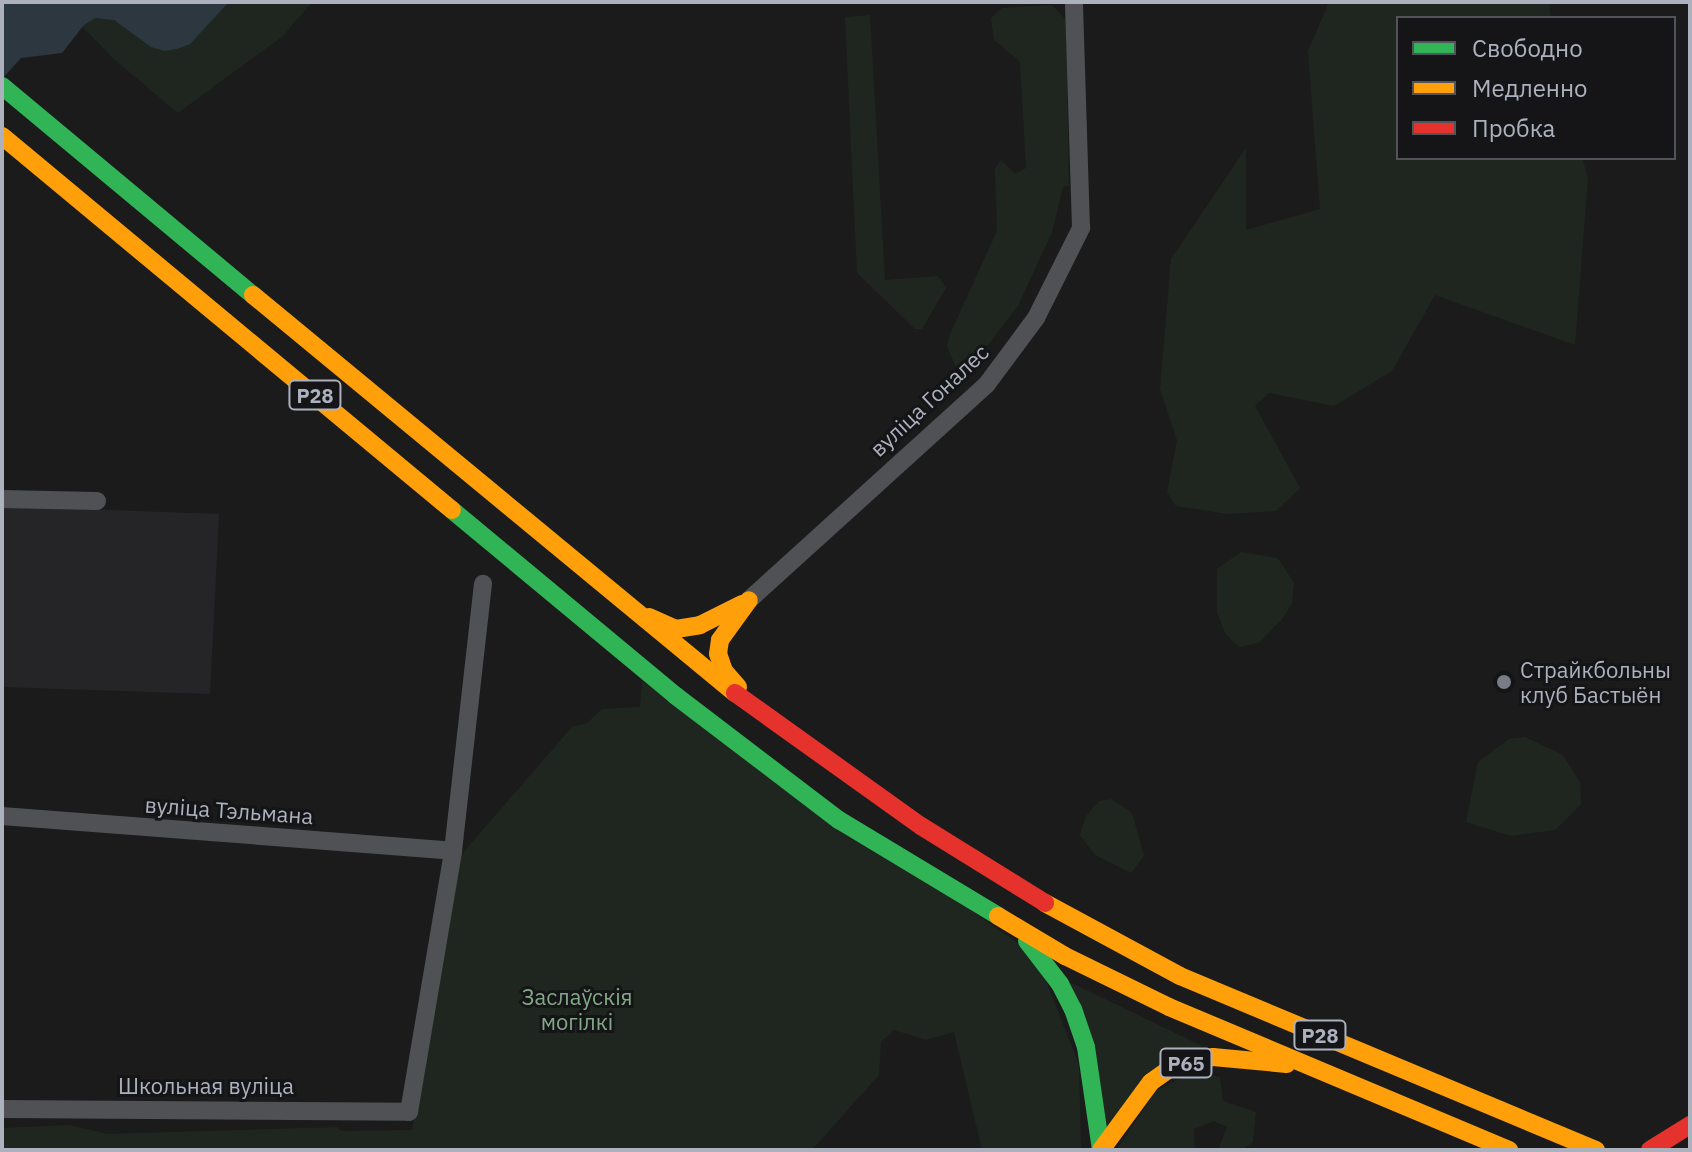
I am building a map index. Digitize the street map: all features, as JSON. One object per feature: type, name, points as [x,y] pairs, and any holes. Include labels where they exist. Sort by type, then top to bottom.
[{"type":"main road","name":"Р28","points":[[2,86],[761,714],[921,826],[1125,950],[1243,1003],[1596,1150]]},
{"type":"main road","name":"Р28","points":[[2,136],[752,757],[839,820],[1014,928],[1169,1007],[1509,1150]]},
{"type":"main road","points":[[630,607],[676,629],[700,625],[749,600]]},
{"type":"main road","points":[[749,600],[720,640],[718,654],[724,671],[761,714]]},
{"type":"main road","name":"Р65","points":[[1014,928],[1060,984],[1073,1009],[1086,1047],[1101,1150]]},
{"type":"main road","name":"Р65","points":[[1101,1150],[1151,1082],[1171,1068],[1213,1057],[1238,1057],[1309,1067]]},
{"type":"main road","points":[[1650,1150],[1690,1125]]},
{"type":"street","name":"вуліца Гоналес","points":[[749,600],[987,384],[1036,318],[1081,228],[1074,2]]},
{"type":"street","points":[[2,499],[97,501]]},
{"type":"street","points":[[453,851],[483,584]]},
{"type":"street","name":"вуліца Тэльмана","points":[[2,816],[453,851]]},
{"type":"street","name":"Школьная вуліца","points":[[2,1109],[409,1112],[453,851]]},
{"type":"shaded area","points":[[2,2],[229,2],[190,44],[164,51],[151,47],[114,20],[95,18],[84,25],[62,53],[21,58],[2,79]]},
{"type":"shaded area","points":[[2,506],[219,514],[210,694],[2,687]]},
{"type":"green space","points":[[58,2],[312,2],[283,36],[178,113],[114,59]]},
{"type":"green space","points":[[1329,2],[1549,2],[1551,16],[1396,16],[1396,160],[1583,160],[1588,177],[1575,345],[1435,295],[1392,371],[1334,406],[1269,393],[1255,406],[1300,488],[1276,511],[1228,514],[1176,506],[1167,492],[1177,440],[1160,389],[1171,259],[1246,148],[1246,230],[1320,209],[1308,51]]},
{"type":"green space","points":[[1052,5],[1066,20],[1069,186],[1063,187],[1052,232],[1018,306],[967,372],[956,367],[947,346],[997,231],[995,168],[1001,160],[1015,174],[1026,168],[1020,62],[994,40],[991,18],[1002,8]]},
{"type":"green space","points":[[870,15],[885,280],[938,276],[946,288],[922,329],[915,329],[857,273],[845,17]]},
{"type":"green space","points":[[1241,552],[1278,558],[1294,583],[1292,603],[1283,618],[1259,643],[1239,647],[1225,633],[1217,612],[1217,569]]},
{"type":"green space","name":"Заслаўскія могілкі","points":[[642,681],[1022,946],[1039,963],[1079,1065],[1081,1150],[982,1150],[954,1032],[926,1040],[894,1030],[881,1042],[879,1075],[812,1150],[2,1150],[2,1128],[70,1125],[107,1134],[337,1127],[341,1131],[412,1130],[461,855],[572,727],[587,723],[602,709],[640,707]]},
{"type":"green space","points":[[1525,737],[1563,755],[1580,782],[1581,804],[1555,830],[1511,836],[1466,822],[1478,762],[1509,739]]},
{"type":"green space","points":[[1111,799],[1132,813],[1144,856],[1131,873],[1095,855],[1080,835],[1086,816],[1099,801]]},
{"type":"green space","points":[[1064,979],[1202,1046],[1107,1128]]},
{"type":"green space","points":[[1195,1071],[1220,1077],[1223,1101],[1256,1112],[1253,1142],[1242,1150],[1218,1150],[1227,1127],[1214,1121],[1194,1129],[1195,1150],[1116,1150],[1157,1090]]},
{"type":"traffic: fast","points":[[2,86],[253,295]]},
{"type":"traffic: fast","points":[[452,510],[676,696],[839,820],[998,916]]},
{"type":"traffic: fast","points":[[1027,941],[1060,984],[1073,1009],[1086,1047],[1101,1150]]},
{"type":"traffic: slow","points":[[2,136],[452,510]]},
{"type":"traffic: slow","points":[[253,295],[735,693]]},
{"type":"traffic: slow","points":[[738,687],[724,671],[718,654],[720,640],[749,600]]},
{"type":"traffic: slow","points":[[649,617],[676,629],[700,625],[742,604]]},
{"type":"traffic: slow","points":[[1045,903],[1180,976],[1596,1150]]},
{"type":"traffic: slow","points":[[998,916],[1065,956],[1169,1007],[1509,1150]]},
{"type":"traffic: slow","points":[[1101,1150],[1151,1082],[1171,1068],[1213,1057],[1287,1064]]},
{"type":"traffic: jam","points":[[735,693],[921,826],[1045,903]]},
{"type":"traffic: jam","points":[[1650,1150],[1690,1125]]},
{"type":"place","name":"Страйкбольны клуб Бастыён","points":[[1504,682]]}]
